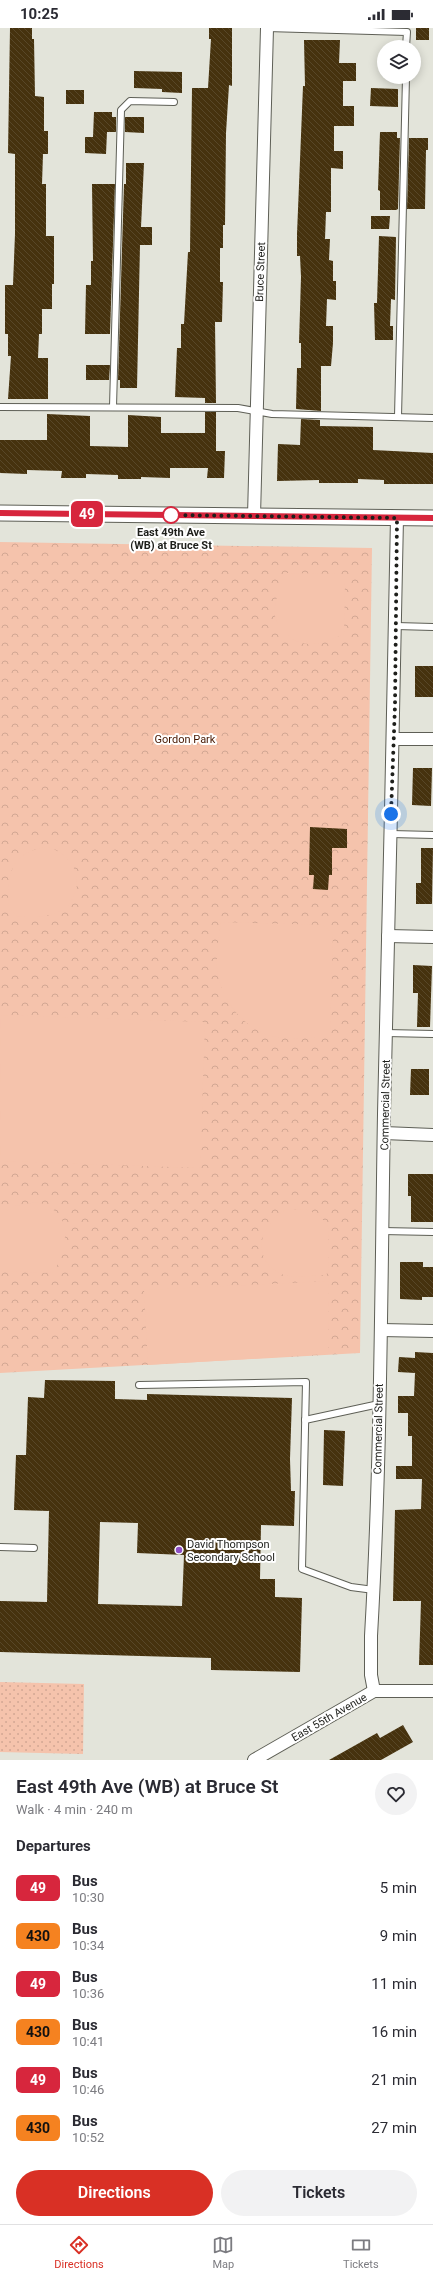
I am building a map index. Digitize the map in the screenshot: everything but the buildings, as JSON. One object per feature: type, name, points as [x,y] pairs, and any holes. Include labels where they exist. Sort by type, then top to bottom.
[{"type":"street","name":"Bruce Street","points":[[254,516],[267,28]]},
{"type":"street","points":[[0,513],[433,518]]},
{"type":"street","name":"Commercial Street","points":[[374,1691],[371,1667],[381,1330],[388,936],[394,739],[397,518]]},
{"type":"street","points":[[394,739],[433,739]]},
{"type":"street","points":[[388,936],[433,937]]},
{"type":"street","points":[[384,1133],[433,1135]]},
{"type":"street","points":[[381,1330],[433,1331]]},
{"type":"street","name":"East 55th Avenue","points":[[254,1760],[374,1691],[433,1691]]},
{"type":"lane","points":[[267,28],[407,32],[406,40]]},
{"type":"lane","points":[[398,417],[406,84]]},
{"type":"lane","points":[[112,407],[121,110],[130,101],[174,102]]},
{"type":"lane","points":[[0,407],[238,408],[272,414],[433,418]]},
{"type":"lane","points":[[396,626],[433,627]]},
{"type":"lane","points":[[391,834],[433,835]]},
{"type":"lane","points":[[386,1033],[433,1034]]},
{"type":"lane","points":[[382,1231],[433,1232]]},
{"type":"lane","points":[[138,1384],[306,1382],[302,1569],[351,1586],[374,1590]]},
{"type":"lane","points":[[305,1420],[379,1404]]},
{"type":"lane","points":[[0,1547],[34,1548]]},
{"type":"green space","name":"Gordon Park","points":[[0,542],[372,548],[360,1353],[0,1373]]},
{"type":"green space","points":[[284,573],[337,574],[345,582],[344,634],[329,641],[305,644],[291,638],[284,632],[276,620],[275,611],[276,600]]},
{"type":"green space","points":[[45,847],[54,849],[61,853],[72,865],[76,873],[77,881],[73,898],[67,907],[54,914],[36,917],[17,916],[8,907],[10,875],[13,867],[17,860],[24,855],[33,850]]},
{"type":"green space","points":[[221,922],[323,925],[333,934],[330,1038],[293,1038],[272,1036],[261,1032],[242,1019],[234,1010],[222,990],[219,979],[217,957]]},
{"type":"green space","points":[[1,1015],[205,1022],[200,1168],[0,1161]]},
{"type":"green space","points":[[37,1202],[50,1207],[58,1214],[63,1223],[65,1232],[64,1242],[54,1273],[6,1271],[0,1264],[0,1215],[15,1206]]},
{"type":"green space","points":[[287,1209],[307,1210],[319,1215],[328,1227],[329,1272],[325,1275],[296,1277],[284,1275],[270,1266],[264,1258],[262,1240],[266,1230],[278,1215]]},
{"type":"green space","points":[[329,1281],[328,1354],[148,1365],[144,1290]]},
{"type":"green space","points":[[0,1682],[84,1684],[83,1754],[0,1752]]},
{"type":"bus line","name":"49","points":[[0,513],[433,518]]},
{"type":"place","name":"East 49th Ave (WB) at Bruce St","points":[[171,515]]},
{"type":"place","name":"David Thompson Secondary School","points":[[179,1550]]},
{"type":"route","points":[[171,515],[397,518],[395,705],[391,814]]}]
